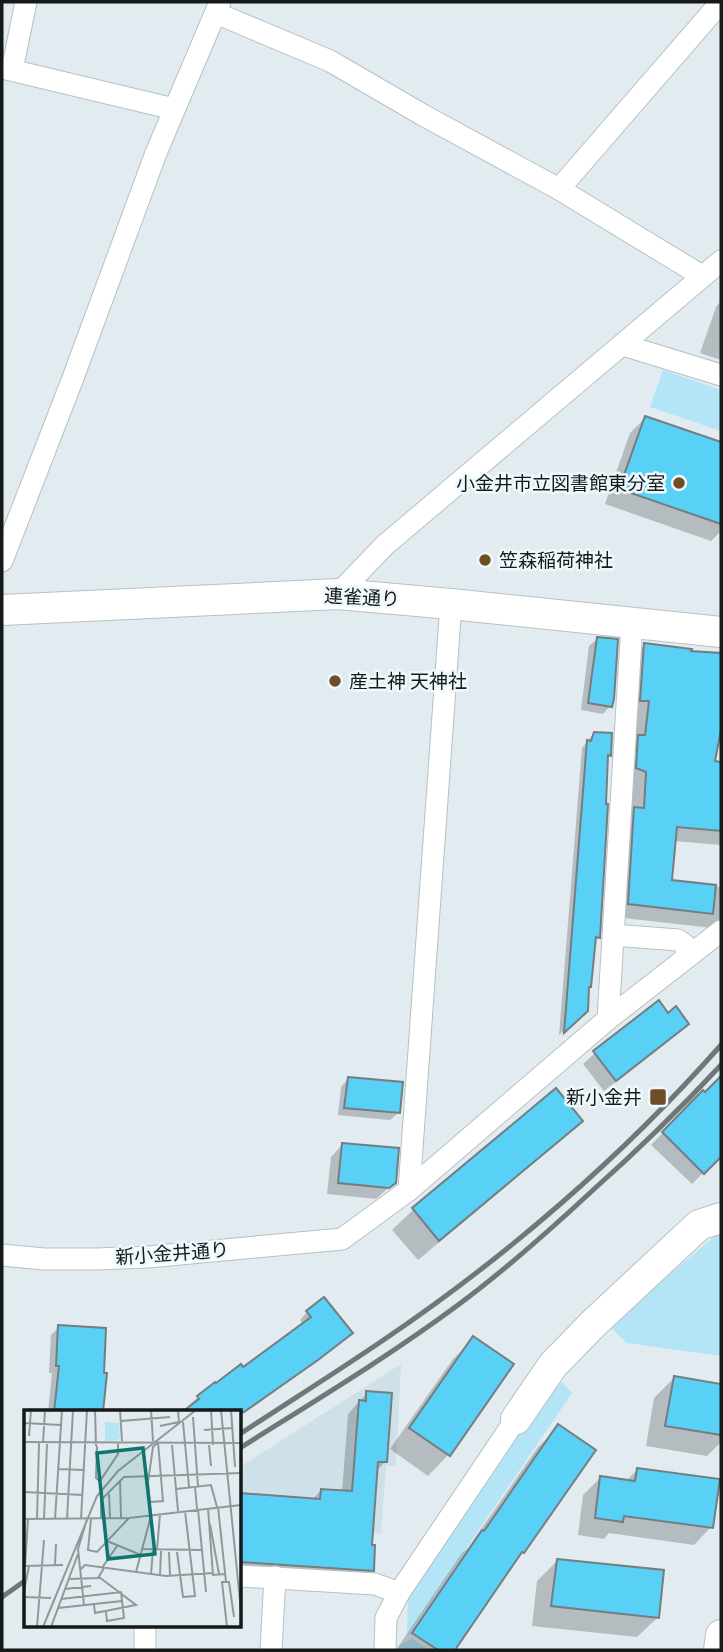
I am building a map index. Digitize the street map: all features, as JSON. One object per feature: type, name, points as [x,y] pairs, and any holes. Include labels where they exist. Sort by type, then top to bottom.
[{"type":"main road","name":"連雀通り","points":[[2,610],[338,594],[720,630]]},
{"type":"main road","points":[[516,1419],[553,1365],[594,1323],[699,1225],[721,1218]]},
{"type":"main road","points":[[719,1650],[721,1635]]},
{"type":"street","points":[[26,2],[7,69],[174,109]]},
{"type":"street","points":[[559,189],[721,2]]},
{"type":"street","points":[[2,561],[156,153],[218,8],[330,61],[559,189],[702,276]]},
{"type":"street","points":[[338,594],[385,545],[721,261]]},
{"type":"street","points":[[624,345],[721,375]]},
{"type":"street","points":[[409,1190],[451,604]]},
{"type":"street","points":[[608,1019],[632,623]]},
{"type":"street","points":[[409,1190],[608,1019],[721,931]]},
{"type":"street","points":[[613,934],[678,940],[685,945],[690,956]]},
{"type":"street","name":"新小金井通り","points":[[2,1255],[44,1259],[149,1257],[342,1239],[409,1190]]},
{"type":"street","points":[[385,1650],[386,1618],[399,1593],[516,1419]]},
{"type":"street","points":[[242,1576],[375,1584],[399,1593]]},
{"type":"street","points":[[271,1650],[275,1577]]},
{"type":"street","points":[[145,1628],[145,1650]]},
{"type":"shaded area","points":[[663,370],[721,390],[721,431],[650,407]]},
{"type":"shaded area","points":[[721,1234],[721,1356],[627,1343],[609,1326],[715,1236]]},
{"type":"shaded area","points":[[401,1364],[396,1466],[386,1466],[381,1533],[242,1526],[242,1466]]},
{"type":"shaded area","points":[[562,1382],[572,1393],[407,1636],[408,1592],[522,1423]]},
{"type":"shaded area","points":[[412,1639],[431,1650],[399,1650],[399,1645]]},
{"type":"building","points":[[645,416],[721,442],[721,524],[619,489]]},
{"type":"building","points":[[597,637],[618,639],[612,707],[588,703]]},
{"type":"building","points":[[644,643],[721,653],[721,730],[715,761],[721,762],[721,831],[677,827],[672,880],[716,885],[713,914],[628,904],[634,807],[644,808],[646,772],[636,768],[638,735],[645,735],[649,701],[640,701]]},
{"type":"building","points":[[594,732],[612,733],[611,756],[608,755],[608,804],[600,938],[596,937],[588,1011],[564,1033],[587,740],[591,741]]},
{"type":"building","points":[[659,1000],[668,1013],[676,1006],[689,1024],[616,1081],[593,1051]]},
{"type":"building","points":[[721,1076],[721,1157],[704,1174],[662,1132],[703,1090],[705,1092]]},
{"type":"building","points":[[348,1077],[403,1082],[400,1113],[344,1108]]},
{"type":"building","points":[[556,1088],[583,1121],[439,1241],[412,1208]]},
{"type":"building","points":[[342,1143],[399,1148],[396,1183],[389,1188],[338,1183]]},
{"type":"building","points":[[324,1297],[353,1333],[244,1412],[185,1410],[215,1382],[241,1364],[243,1367],[311,1317],[306,1311]]},
{"type":"building","points":[[58,1325],[106,1328],[104,1373],[107,1373],[103,1410],[54,1410],[59,1366],[56,1366]]},
{"type":"building","points":[[473,1336],[514,1364],[450,1456],[409,1428]]},
{"type":"building","points":[[674,1376],[721,1384],[721,1435],[665,1426]]},
{"type":"building","points":[[366,1391],[392,1393],[387,1462],[378,1462],[372,1545],[375,1545],[374,1571],[242,1562],[242,1493],[320,1499],[321,1489],[352,1491],[359,1400],[366,1401]]},
{"type":"building","points":[[558,1424],[596,1450],[455,1650],[438,1650],[412,1633]]},
{"type":"building","points":[[637,1468],[720,1479],[713,1528],[624,1516],[623,1522],[595,1518],[600,1476],[635,1481]]},
{"type":"building","points":[[557,1559],[664,1570],[659,1618],[551,1606]]},
{"type":"railway","points":[[242,1433],[428,1309],[517,1240],[603,1166],[721,1045]]},
{"type":"railway","points":[[242,1447],[405,1343],[493,1278],[625,1161],[721,1065]]},
{"type":"railway","points":[[2,1597],[24,1581]]},
{"type":"place","name":"小金井市立図書館東分室","points":[[679,483]]},
{"type":"place","name":"笠森稲荷神社","points":[[485,560]]},
{"type":"place","name":"産土神 天神社","points":[[335,681]]},
{"type":"place","name":"新小金井","points":[[658,1097]]}]
